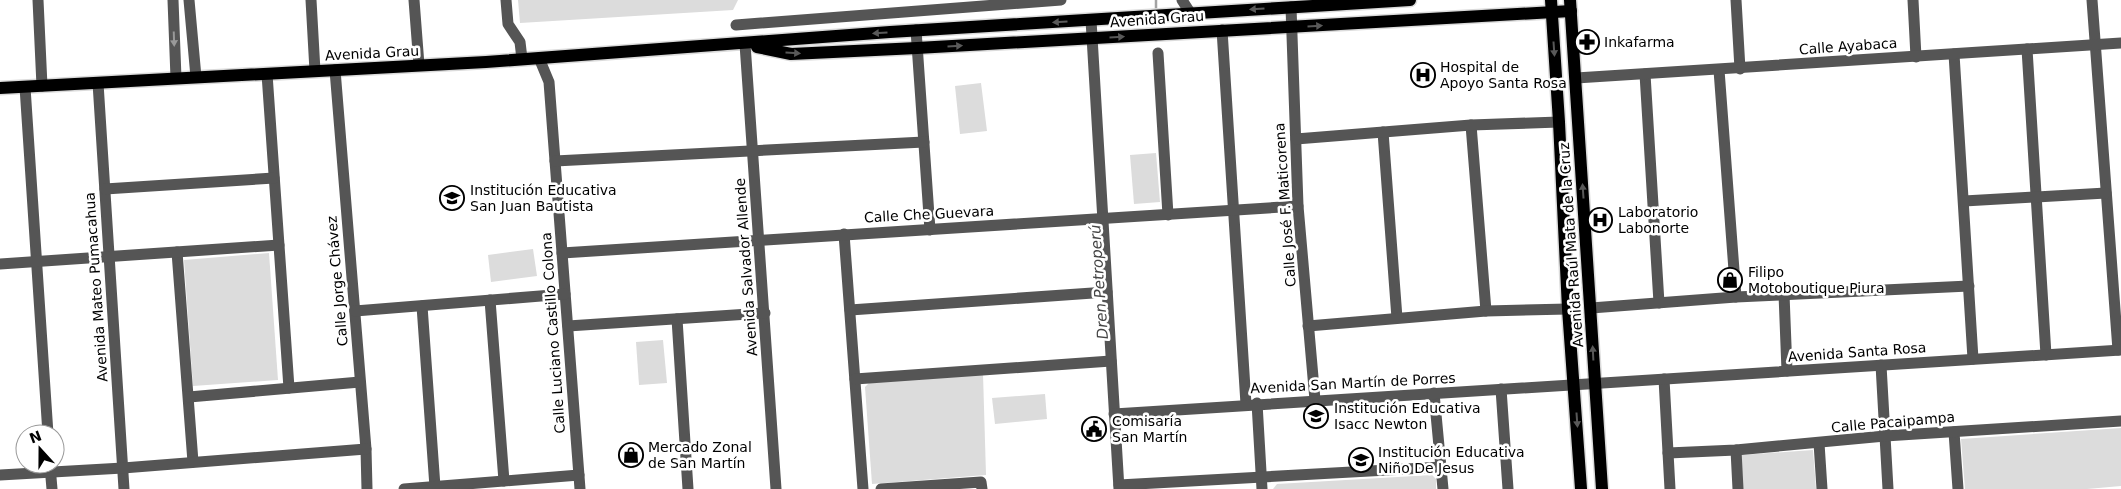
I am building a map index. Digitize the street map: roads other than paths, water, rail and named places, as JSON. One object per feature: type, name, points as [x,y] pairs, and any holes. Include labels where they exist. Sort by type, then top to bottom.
[{"type":"main road","name":"Avenida Grau","points":[[0,88],[419,66],[745,44],[916,30],[1410,0]]},
{"type":"main road","name":"Avenida Grau","points":[[745,44],[791,54],[1222,30],[1291,28],[1570,5]]},
{"type":"main road","name":"Avenida Raúl Mata de la Cruz","points":[[1570,5],[1602,489]]},
{"type":"main road","name":"Avenida Raúl Mata de la Cruz","points":[[1551,6],[1568,309],[1581,489]]},
{"type":"street","points":[[38,0],[42,86]]},
{"type":"street","points":[[173,0],[176,78]]},
{"type":"street","points":[[189,0],[196,77]]},
{"type":"street","points":[[311,0],[314,71]]},
{"type":"street","points":[[414,0],[419,66]]},
{"type":"street","points":[[506,0],[508,24],[520,42],[522,59]]},
{"type":"street","points":[[736,25],[1061,0]]},
{"type":"street","points":[[1182,0],[1191,14]]},
{"type":"street","points":[[1736,0],[1740,69]]},
{"type":"street","points":[[1913,0],[1916,57]]},
{"type":"street","points":[[2092,0],[2106,194],[2117,276],[2119,350]]},
{"type":"street","name":"Calle José F. Maticorena","points":[[1291,7],[1298,206],[1315,400]]},
{"type":"street","points":[[1091,20],[1119,487],[1262,483],[1442,467]]},
{"type":"street","points":[[916,30],[930,230]]},
{"type":"street","points":[[1222,30],[1232,211],[1262,483]]},
{"type":"street","name":"Calle Ayabaca","points":[[1576,78],[1740,69],[2121,43]]},
{"type":"street","name":"Avenida Salvador Allende","points":[[745,44],[754,150],[776,489]]},
{"type":"street","points":[[2027,49],[2046,355]]},
{"type":"street","points":[[1158,52],[1168,215]]},
{"type":"street","points":[[1954,54],[1974,359]]},
{"type":"street","name":"Calle Luciano Castillo Colona","points":[[539,58],[550,82],[580,489]]},
{"type":"street","name":"Calle Jorge Chávez","points":[[335,70],[366,449],[367,489]]},
{"type":"street","points":[[1719,70],[1736,297]]},
{"type":"street","points":[[267,74],[289,388]]},
{"type":"street","points":[[1645,74],[1659,303]]},
{"type":"street","name":"Avenida Mateo Pumacahua","points":[[98,83],[124,489]]},
{"type":"street","points":[[25,87],[47,424]]},
{"type":"street","points":[[1296,139],[1471,125],[1559,122]]},
{"type":"street","points":[[1471,125],[1486,311]]},
{"type":"street","points":[[1383,132],[1397,318]]},
{"type":"street","points":[[555,161],[924,142]]},
{"type":"street","points":[[105,189],[274,178]]},
{"type":"street","points":[[1964,201],[2106,194]]},
{"type":"street","name":"Calle Che Guevara","points":[[562,253],[1298,206]]},
{"type":"street","points":[[844,234],[863,489]]},
{"type":"street","points":[[0,264],[279,245]]},
{"type":"street","points":[[177,252],[193,462]]},
{"type":"street","points":[[1591,308],[1784,294],[1969,286]]},
{"type":"street","points":[[850,310],[1107,292]]},
{"type":"street","points":[[355,311],[565,294]]},
{"type":"street","points":[[1784,294],[1787,371]]},
{"type":"street","points":[[490,300],[504,481]]},
{"type":"street","points":[[422,306],[435,487]]},
{"type":"street","points":[[1308,326],[1486,311],[1568,309]]},
{"type":"street","points":[[568,326],[764,313]]},
{"type":"street","points":[[676,319],[688,489]]},
{"type":"street","name":"Avenida Santa Rosa","points":[[1595,383],[2119,350]]},
{"type":"street","points":[[855,379],[1111,361]]},
{"type":"street","points":[[1881,365],[1888,489]]},
{"type":"street","points":[[1664,379],[1670,489]]},
{"type":"street","points":[[189,397],[360,382]]},
{"type":"street","name":"Avenida San Martín de Porres","points":[[1114,414],[1595,383]]},
{"type":"street","points":[[1501,389],[1508,489]]},
{"type":"street","points":[[1434,393],[1443,489]]},
{"type":"street","name":"Calle Pacaipampa","points":[[1668,453],[1736,450],[1885,436],[2121,421]]},
{"type":"street","points":[[1954,432],[1958,489]]},
{"type":"street","points":[[1819,443],[1822,489]]},
{"type":"street","points":[[65,468],[122,468],[366,449]]},
{"type":"street","points":[[1736,450],[1738,489]]},
{"type":"street","points":[[0,476],[15,474]]},
{"type":"street","points":[[51,474],[52,489]]},
{"type":"street","points":[[404,489],[579,476]]},
{"type":"street","points":[[881,489],[981,482],[982,489]]},
{"type":"waterway","name":"Dren Petroperú","points":[[1156,0],[1156,11]]},
{"type":"place","name":"Inkafarma","points":[[1587,42]]},
{"type":"place","name":"Hospital de Apoyo Santa Rosa","points":[[1423,75]]},
{"type":"place","name":"Institución Educativa San Juan Bautista","points":[[452,198]]},
{"type":"place","name":"Laboratorio Labonorte","points":[[1600,220]]},
{"type":"place","name":"Filipo Motoboutique Piura","points":[[1730,280]]},
{"type":"place","name":"Institución Educativa Isacc Newton","points":[[1316,416]]},
{"type":"place","name":"Comisaría San Martín","points":[[1094,429]]},
{"type":"place","name":"Mercado Zonal de San Martín","points":[[631,455]]},
{"type":"place","name":"Institución Educativa Niño De Jesus","points":[[1361,460]]}]
